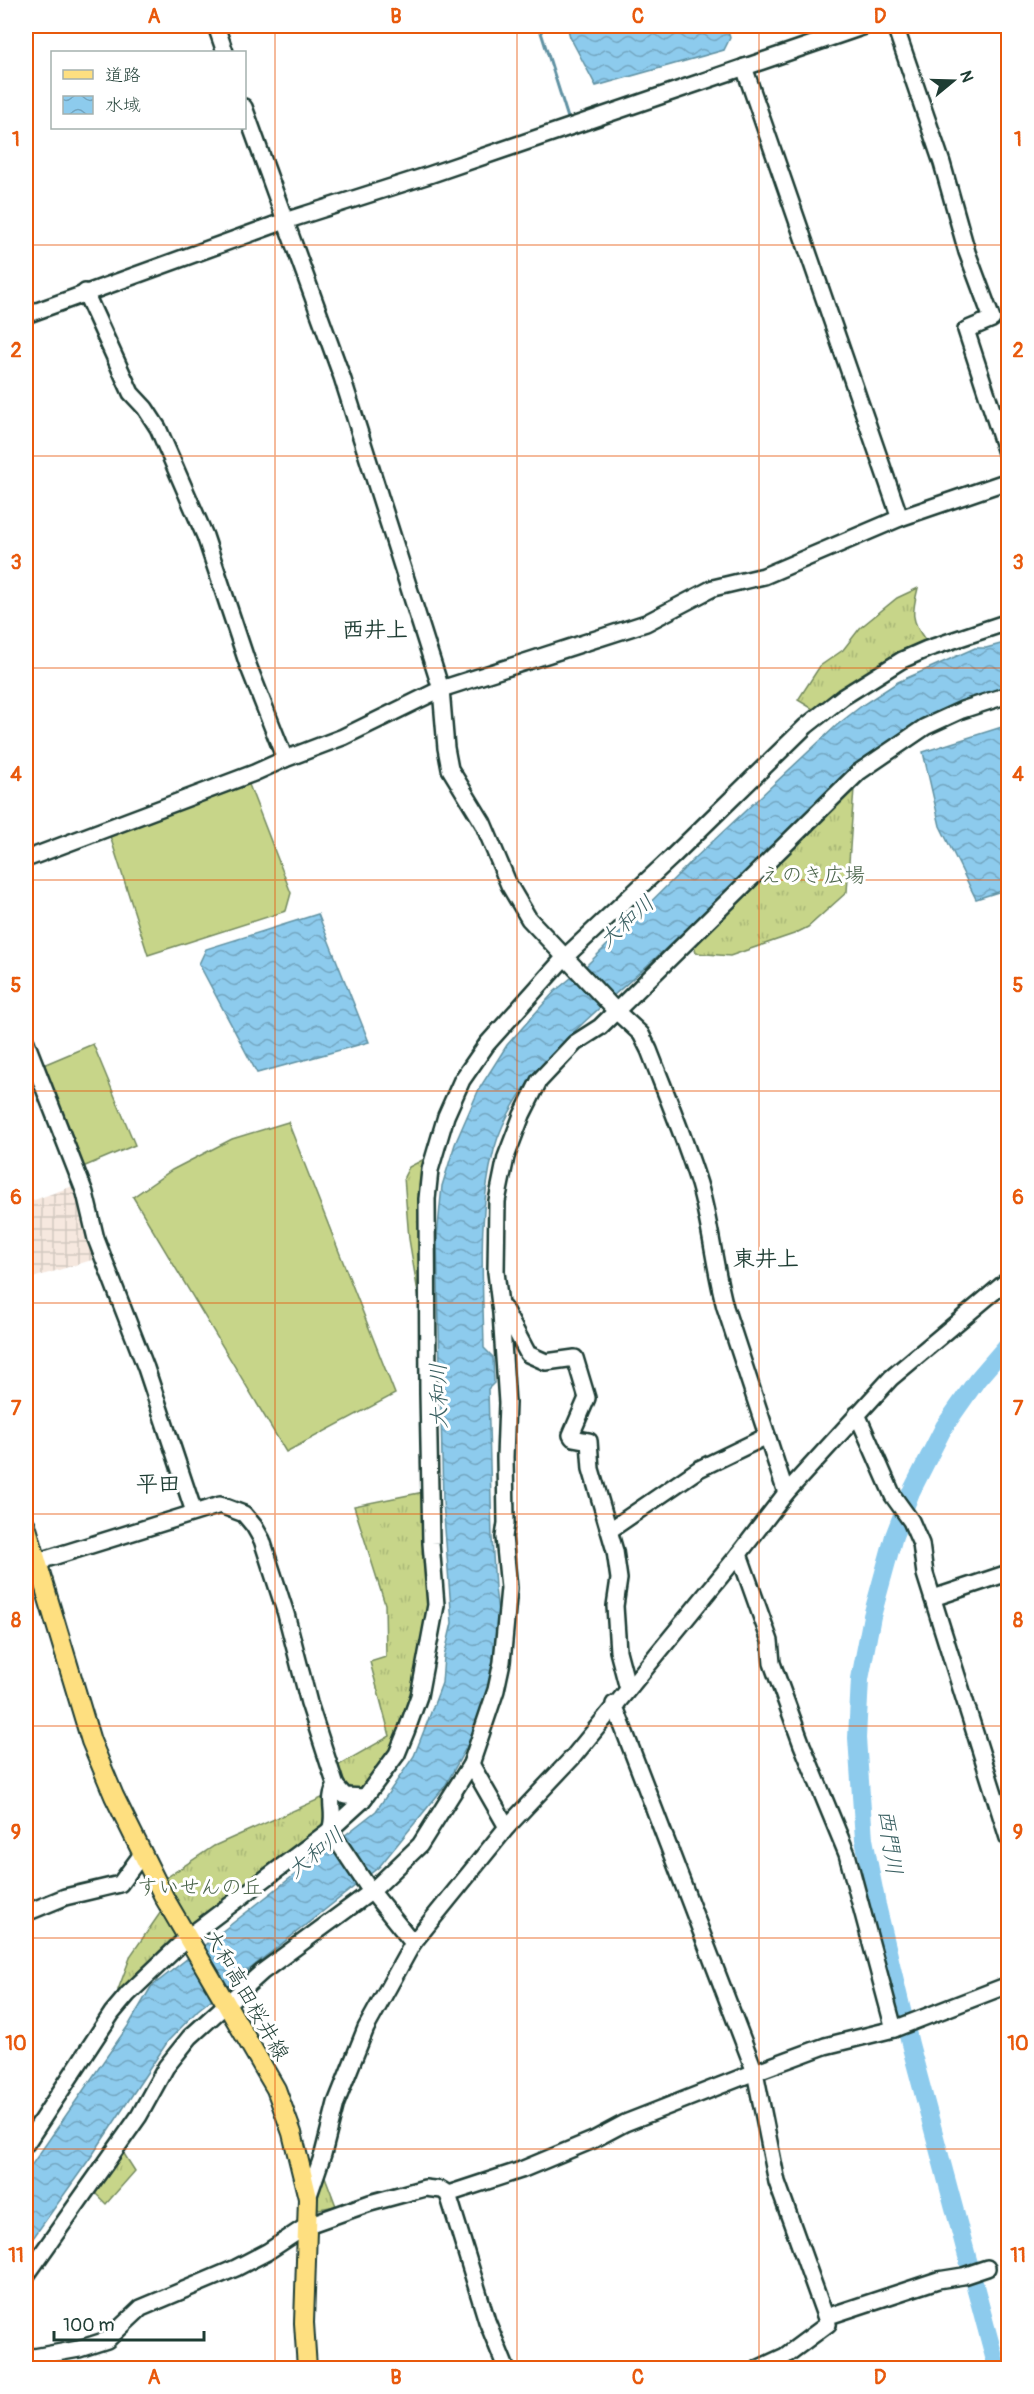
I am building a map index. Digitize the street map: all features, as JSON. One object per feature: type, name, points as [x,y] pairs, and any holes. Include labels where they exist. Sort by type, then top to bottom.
[{"type":"main road","name":"大和高田桜井線","points":[[26,1525],[34,1571],[91,1741],[165,1899],[276,2089],[292,2133],[308,2198],[304,2323],[307,2368]]},
{"type":"street","points":[[216,26],[225,51]]},
{"type":"street","points":[[26,315],[285,221],[440,171],[865,26]]},
{"type":"street","points":[[895,26],[942,163],[967,252],[992,319],[966,330],[1008,459]]},
{"type":"street","points":[[744,67],[900,518]]},
{"type":"street","points":[[246,113],[342,377],[441,689],[450,769],[483,823],[509,885],[529,919],[641,1034],[649,1050],[699,1183],[711,1231],[719,1286],[786,1493]]},
{"type":"street","points":[[85,292],[131,393],[145,408],[158,428],[205,536],[248,665],[285,759]]},
{"type":"street","points":[[26,859],[234,781],[343,737],[441,689],[646,623],[713,588],[764,576],[900,518],[1008,481]]},
{"type":"street","points":[[26,2144],[112,2013],[128,1994],[189,1939],[331,1832],[365,1797],[397,1754],[418,1696],[436,1605],[431,1543],[427,1200],[430,1170],[446,1116],[462,1080],[487,1044],[567,959],[806,726],[843,698],[902,660],[927,649],[1008,622]]},
{"type":"street","points":[[26,2277],[139,2116],[166,2067],[190,2037],[226,2001],[370,1889],[420,1845],[471,1764],[498,1681],[506,1632],[508,1588],[504,1537],[507,1403],[496,1272],[497,1201],[506,1157],[522,1115],[539,1081],[574,1043],[600,1027],[615,1009],[859,772],[925,727],[962,710],[1008,695]]},
{"type":"street","points":[[26,1042],[84,1193],[96,1239],[129,1329],[147,1368],[194,1512]]},
{"type":"street","points":[[308,2198],[323,2154],[336,2103],[362,2039],[389,1983],[413,1943],[507,1827],[573,1757],[786,1493],[891,1378],[1008,1280]]},
{"type":"street","points":[[500,1299],[528,1354],[546,1362],[575,1358],[587,1398],[571,1435],[573,1438],[589,1441],[591,1469],[615,1551],[619,1579],[615,1606],[618,1651],[628,1689]]},
{"type":"street","points":[[857,1414],[893,1496],[910,1521],[921,1544],[925,1574],[1008,1838]]},
{"type":"street","points":[[610,1530],[699,1469],[767,1436]]},
{"type":"street","points":[[34,1571],[46,1559],[194,1512],[220,1505],[244,1514],[262,1540],[336,1786],[345,1796],[365,1797]]},
{"type":"street","points":[[739,1554],[770,1641],[772,1663],[802,1745],[847,1854],[896,2028]]},
{"type":"street","points":[[933,1599],[1008,1573]]},
{"type":"street","points":[[615,1704],[755,2072],[777,2182],[828,2324],[784,2356],[759,2368]]},
{"type":"street","points":[[471,1764],[507,1827]]},
{"type":"street","points":[[336,1786],[331,1794],[334,1820],[331,1832],[370,1889],[413,1943]]},
{"type":"street","points":[[26,1913],[65,1897],[120,1884],[142,1854]]},
{"type":"street","points":[[448,2194],[521,2170],[593,2140],[625,2123],[755,2072],[825,2046],[896,2028],[1008,1985]]},
{"type":"street","points":[[26,2356],[34,2357],[79,2349],[107,2340],[141,2308],[236,2268],[267,2252],[308,2225],[370,2203],[425,2188],[442,2190],[448,2194],[487,2320],[506,2368]]},
{"type":"street","points":[[826,2317],[938,2280],[965,2276],[986,2269]]},
{"type":"shaded area","points":[[73,1186],[95,1259],[26,1280],[26,1203]]},
{"type":"green space","points":[[918,588],[914,603],[914,616],[917,627],[926,641],[902,653],[818,712],[798,700],[820,666],[843,650],[860,628],[897,598]]},
{"type":"green space","points":[[248,782],[291,893],[286,911],[148,955],[109,833]]},
{"type":"green space","name":"えのき広場","points":[[854,788],[847,892],[808,927],[794,934],[730,956],[696,953],[694,946],[686,949]]},
{"type":"green space","points":[[93,1044],[135,1145],[83,1167],[41,1066]]},
{"type":"green space","points":[[288,1122],[395,1394],[286,1452],[133,1197],[172,1170],[232,1139]]},
{"type":"green space","points":[[430,1156],[422,1317],[409,1239],[404,1177],[409,1167]]},
{"type":"green space","points":[[424,1492],[430,1603],[412,1697],[393,1748],[361,1792],[347,1790],[337,1766],[390,1736],[370,1662],[386,1657],[385,1604],[354,1506]]},
{"type":"green space","name":"すいせんの丘","points":[[326,1796],[329,1820],[192,1927],[163,1880],[214,1846]]},
{"type":"green space","points":[[165,1906],[179,1932],[118,1995],[131,1955]]},
{"type":"green space","points":[[119,2146],[135,2171],[106,2204],[90,2188]]},
{"type":"green space","points":[[324,2174],[336,2206],[319,2209],[314,2203]]},
{"type":"water","points":[[567,26],[727,26],[730,38],[724,50],[596,86],[570,37]]},
{"type":"water","points":[[1008,642],[1008,684],[982,700],[968,698],[916,726],[866,758],[739,880],[564,1041],[521,1093],[505,1120],[494,1150],[483,1223],[484,1348],[493,1357],[494,1383],[488,1389],[492,1538],[500,1627],[482,1718],[445,1786],[379,1867],[198,2010],[168,2041],[93,2154],[26,2248],[26,2173],[130,2023],[151,1987],[376,1811],[414,1756],[427,1723],[442,1683],[444,1657],[452,1623],[443,1502],[437,1237],[442,1186],[455,1144],[479,1089],[507,1045],[555,991],[587,965],[694,859],[837,725],[898,682],[975,648],[986,648]]},
{"type":"water","points":[[1008,725],[1008,889],[976,899],[940,826],[923,752]]},
{"type":"water","points":[[318,914],[369,1042],[257,1073],[199,964],[206,949]]},
{"type":"waterway","points":[[539,26],[568,118]]},
{"type":"waterway","name":"西門川","points":[[997,2368],[910,2044],[877,1905],[864,1839],[857,1738],[860,1679],[872,1616],[894,1536],[911,1492],[944,1427],[977,1380],[1008,1344]]},
{"type":"district","name":"西井上","points":[[375,629]]},
{"type":"district","name":"東井上","points":[[766,1258]]},
{"type":"district","name":"平田","points":[[158,1483]]},
{"type":"water label","name":"大和川","points":[[626,921]]},
{"type":"water label","name":"大和川","points":[[438,1396]]},
{"type":"water label","name":"大和川","points":[[315,1852]]}]
